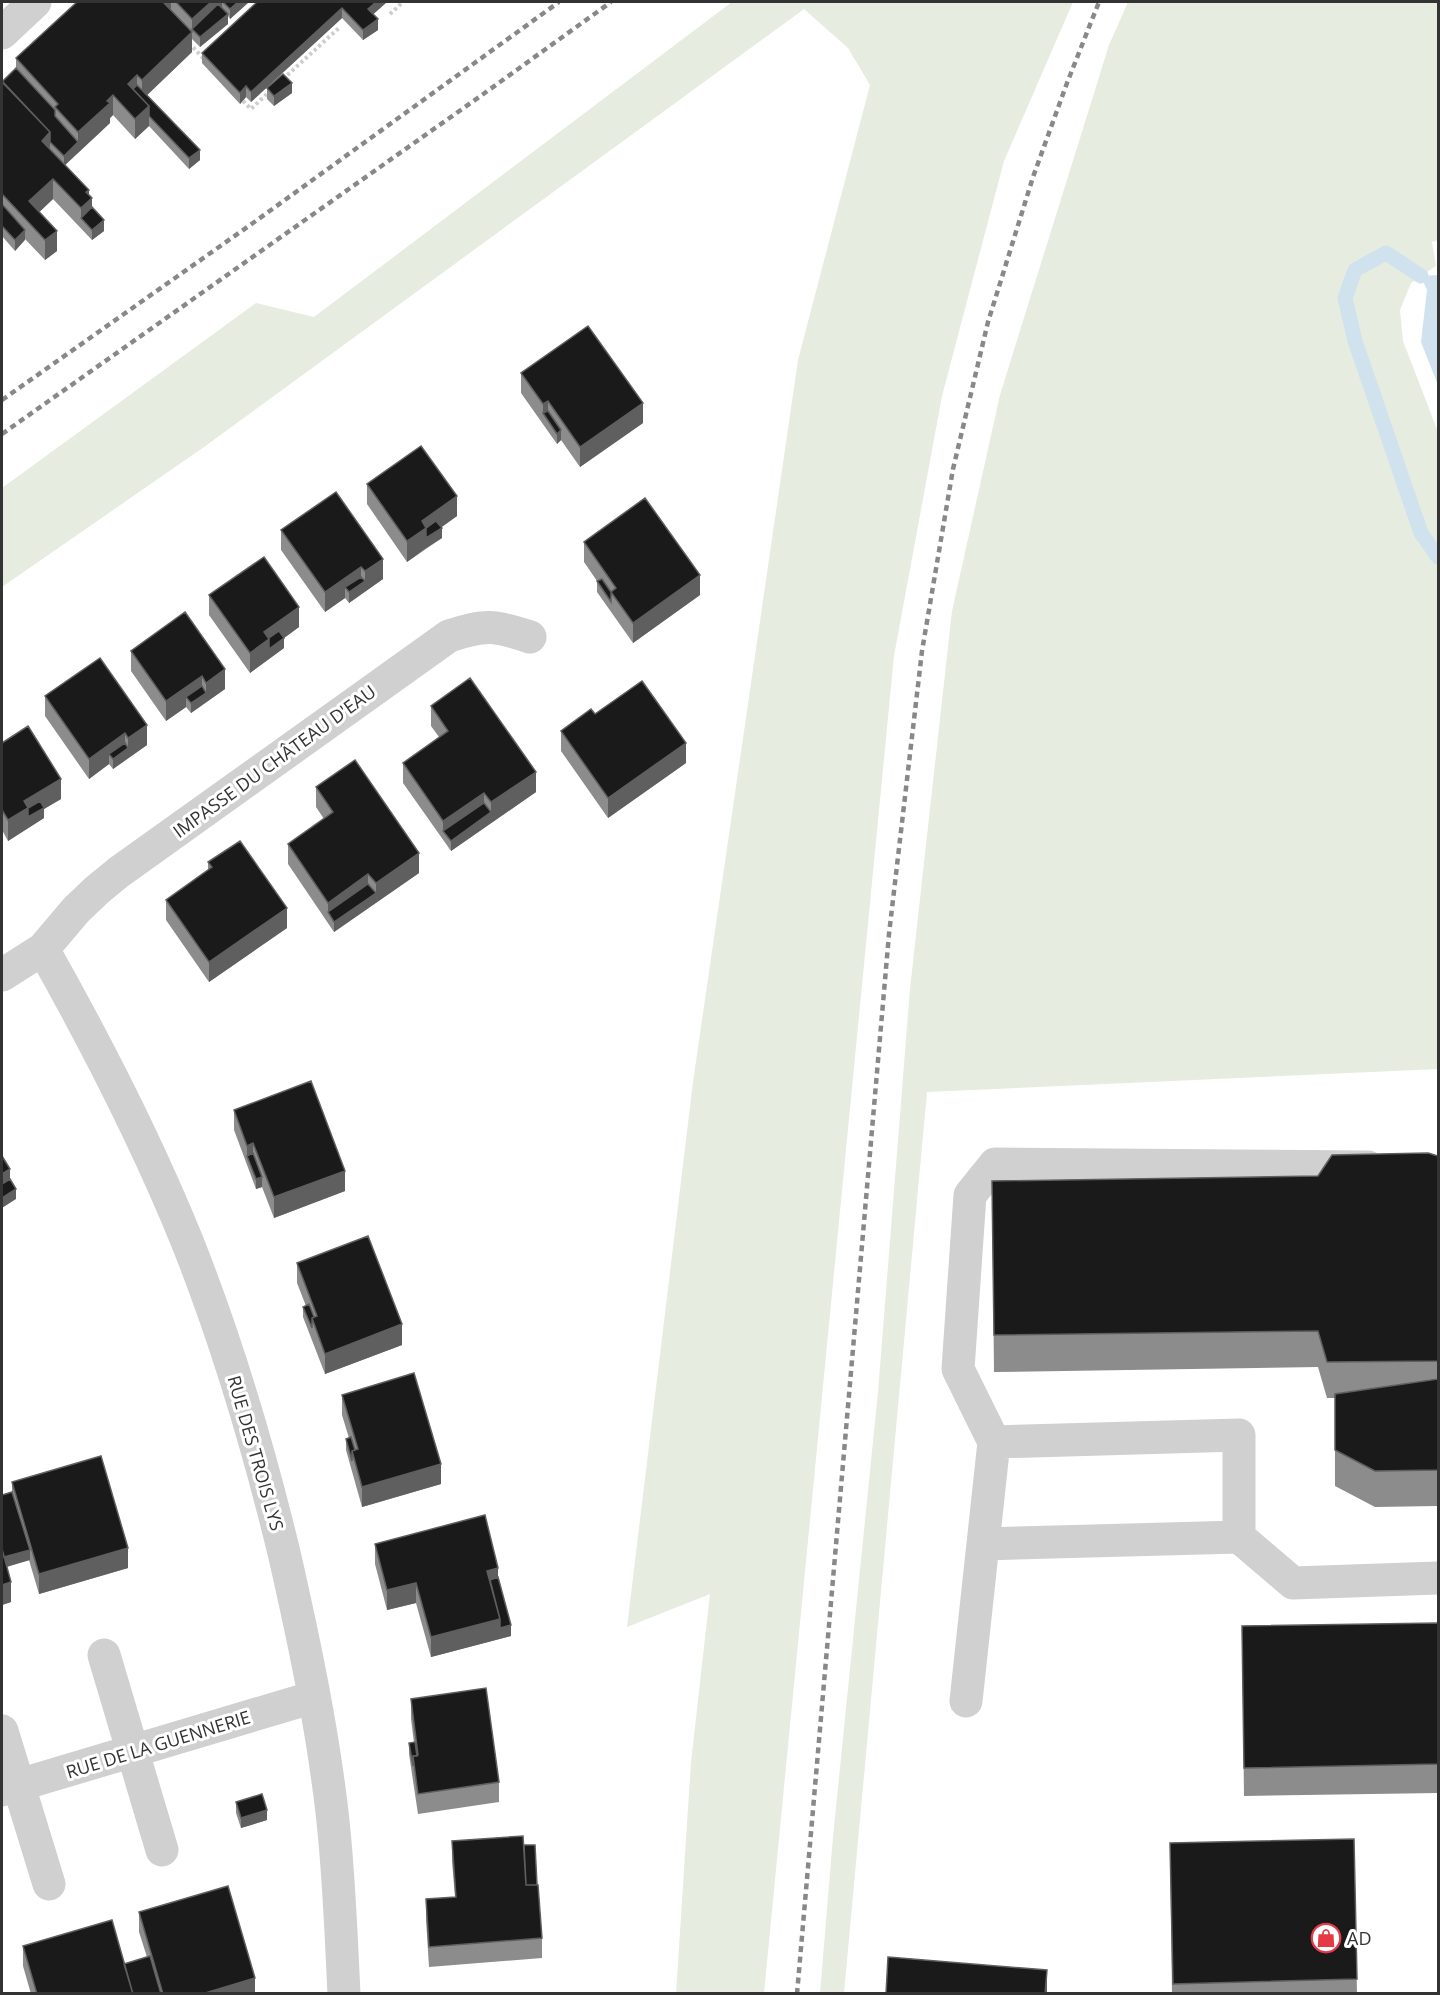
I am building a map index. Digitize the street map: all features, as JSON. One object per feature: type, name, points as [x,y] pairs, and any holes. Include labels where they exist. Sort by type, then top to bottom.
[{"type":"street","points":[[2,33],[34,2]]},
{"type":"street","name":"IMPASSE DU CHÂTEAU D'EAU","points":[[2,975],[43,949],[83,903],[119,872],[449,636],[477,627],[501,628],[530,637]]},
{"type":"street","name":"RUE DES TROIS LYS","points":[[43,949],[83,1020],[142,1139],[187,1242],[229,1354],[259,1454],[298,1615],[314,1697],[332,1814],[344,1994]]},
{"type":"street","points":[[966,1701],[994,1442],[958,1370],[970,1195],[995,1164],[1400,1168]]},
{"type":"street","points":[[994,1442],[1239,1435],[1239,1537]]},
{"type":"street","points":[[983,1544],[1239,1537],[1293,1583],[1438,1578]]},
{"type":"street","points":[[104,1655],[162,1850]]},
{"type":"street","name":"RUE DE LA GUENNERIE","points":[[10,1788],[314,1697]]},
{"type":"street","points":[[2,1731],[10,1788],[49,1884]]},
{"type":"path","points":[[390,14],[403,2]]},
{"type":"path","points":[[243,100],[251,109],[340,27]]},
{"type":"path","points":[[182,36],[205,60]]},
{"type":"shaded area","points":[[732,2],[1073,2],[1004,161],[942,396],[894,656],[764,1993],[676,1994],[691,1762],[710,1594],[627,1627],[693,1082],[798,360],[870,85],[848,48],[804,9],[204,447],[2,587],[2,488],[256,303],[314,317]]},
{"type":"shaded area","points":[[1128,2],[1438,2],[1438,240],[1432,242],[1436,266],[1411,283],[1400,310],[1403,341],[1438,432],[1438,1069],[927,1092],[844,1993],[820,1993],[833,1837],[878,1392],[910,989],[952,611],[1000,395],[1109,45]]},
{"type":"water","points":[[1438,275],[1438,385],[1421,342],[1427,290],[1421,276]]},
{"type":"building","points":[[77,2],[165,2],[192,32],[142,80],[137,75],[128,84],[149,106],[135,119],[113,95],[107,101],[110,103],[78,132],[55,107],[58,104],[16,58]]},
{"type":"building","points":[[176,2],[211,2],[192,19]]},
{"type":"building","points":[[223,2],[238,2],[230,9]]},
{"type":"building","points":[[257,2],[376,2],[368,9],[378,19],[363,30],[342,8],[251,92],[246,86],[240,93],[202,53]]},
{"type":"building","points":[[218,4],[228,14],[200,37],[192,29]]},
{"type":"building","points":[[16,68],[55,110],[55,116],[78,142],[64,156],[50,142],[50,132],[2,82]]},
{"type":"building","points":[[283,74],[292,83],[274,96],[267,88]]},
{"type":"building","points":[[2,81],[50,132],[42,141],[89,190],[86,192],[92,198],[81,208],[53,179],[29,201],[57,231],[45,240],[2,194]]},
{"type":"building","points":[[137,85],[200,150],[189,158],[149,116],[149,106],[133,89]]},
{"type":"building","points":[[2,204],[25,230],[15,240],[2,226]]},
{"type":"building","points":[[92,207],[104,220],[92,230],[81,218]]},
{"type":"building","points":[[588,326],[643,403],[580,447],[548,401],[543,404],[521,373]]},
{"type":"building","points":[[548,411],[561,430],[557,434],[543,413]]},
{"type":"building","points":[[421,446],[457,496],[422,521],[426,528],[407,541],[367,484]]},
{"type":"building","points":[[336,492],[383,559],[365,571],[361,567],[325,592],[281,530]]},
{"type":"building","points":[[645,498],[700,575],[633,623],[611,592],[616,588],[584,542]]},
{"type":"building","points":[[436,521],[442,528],[426,538],[426,528]]},
{"type":"building","points":[[264,557],[299,607],[264,632],[269,639],[250,653],[209,595]]},
{"type":"building","points":[[361,577],[365,581],[349,592],[345,587]]},
{"type":"building","points":[[602,579],[611,592],[611,602],[597,581]]},
{"type":"building","points":[[185,612],[225,669],[206,683],[202,676],[166,701],[131,651]]},
{"type":"building","points":[[279,631],[284,638],[269,649],[269,638]]},
{"type":"building","points":[[100,658],[147,725],[128,738],[125,733],[89,759],[45,696]]},
{"type":"building","points":[[470,678],[536,772],[491,802],[484,793],[443,821],[403,763],[448,731],[431,706]]},
{"type":"building","points":[[642,681],[686,743],[608,798],[561,731],[591,709],[595,714]]},
{"type":"building","points":[[202,686],[206,693],[191,703],[186,697]]},
{"type":"building","points":[[28,726],[61,779],[24,801],[28,808],[8,820],[2,810],[2,743]]},
{"type":"building","points":[[125,743],[128,748],[113,759],[109,754]]},
{"type":"building","points":[[355,760],[419,853],[376,883],[368,874],[328,903],[288,844],[333,812],[316,787]]},
{"type":"building","points":[[40,801],[44,808],[28,817],[28,808]]},
{"type":"building","points":[[484,803],[491,812],[451,841],[443,831]]},
{"type":"building","points":[[240,841],[287,908],[209,962],[166,900],[212,867],[208,862]]},
{"type":"building","points":[[368,884],[376,893],[334,922],[328,912]]},
{"type":"building","points":[[311,1081],[345,1171],[274,1197],[253,1143],[247,1146],[234,1110]]},
{"type":"building","points":[[253,1153],[262,1177],[256,1179],[247,1156]]},
{"type":"building","points":[[1428,1153],[1438,1156],[1438,1361],[1327,1362],[1318,1331],[994,1335],[992,1181],[1318,1176],[1332,1155]]},
{"type":"building","points":[[2,1156],[10,1169],[2,1174]]},
{"type":"building","points":[[10,1179],[16,1189],[2,1198],[2,1184]]},
{"type":"building","points":[[368,1236],[402,1324],[325,1354],[312,1318],[317,1316],[297,1263]]},
{"type":"building","points":[[309,1304],[314,1317],[312,1328],[303,1307]]},
{"type":"building","points":[[414,1373],[441,1464],[362,1487],[352,1451],[358,1449],[342,1395]]},
{"type":"building","points":[[1438,1379],[1438,1470],[1375,1471],[1335,1450],[1335,1394]]},
{"type":"building","points":[[351,1437],[355,1450],[352,1451],[352,1461],[346,1439]]},
{"type":"building","points":[[101,1456],[128,1548],[39,1574],[12,1482]]},
{"type":"building","points":[[12,1492],[30,1550],[4,1557],[2,1495]]},
{"type":"building","points":[[485,1515],[498,1568],[487,1571],[500,1619],[431,1637],[416,1583],[387,1590],[375,1544]]},
{"type":"building","points":[[2,1549],[11,1582],[2,1585]]},
{"type":"building","points":[[498,1577],[511,1625],[500,1628],[500,1619],[490,1580]]},
{"type":"building","points":[[1438,1623],[1438,1764],[1244,1768],[1242,1626]]},
{"type":"building","points":[[486,1688],[499,1782],[418,1794],[413,1756],[418,1755],[411,1699]]},
{"type":"building","points":[[415,1742],[417,1756],[413,1756],[413,1766],[409,1743]]},
{"type":"building","points":[[262,1794],[267,1810],[241,1818],[236,1802]]},
{"type":"building","points":[[523,1836],[526,1885],[538,1885],[542,1938],[429,1947],[426,1899],[456,1897],[452,1841]]},
{"type":"building","points":[[1354,1839],[1357,1979],[1173,1984],[1170,1843]]},
{"type":"building","points":[[524,1845],[535,1845],[537,1885],[526,1885]]},
{"type":"building","points":[[228,1886],[255,1978],[202,1994],[163,1994],[139,1912]]},
{"type":"building","points":[[112,1920],[133,1994],[37,1994],[23,1946]]},
{"type":"building","points":[[150,1956],[161,1994],[133,1994],[124,1964]]},
{"type":"building","points":[[888,1957],[1047,1970],[1045,1994],[886,1994]]},
{"type":"waterway","points":[[1421,276],[1386,253],[1355,270],[1345,298],[1355,341],[1421,533],[1438,557]]},
{"type":"railway","points":[[2,400],[253,223],[559,2]]},
{"type":"railway","points":[[2,434],[611,2]]},
{"type":"railway","points":[[797,1994],[889,934],[922,651],[953,469],[988,322],[1033,177],[1099,2]]},
{"type":"place","name":"AD","points":[[1326,1938]]}]
